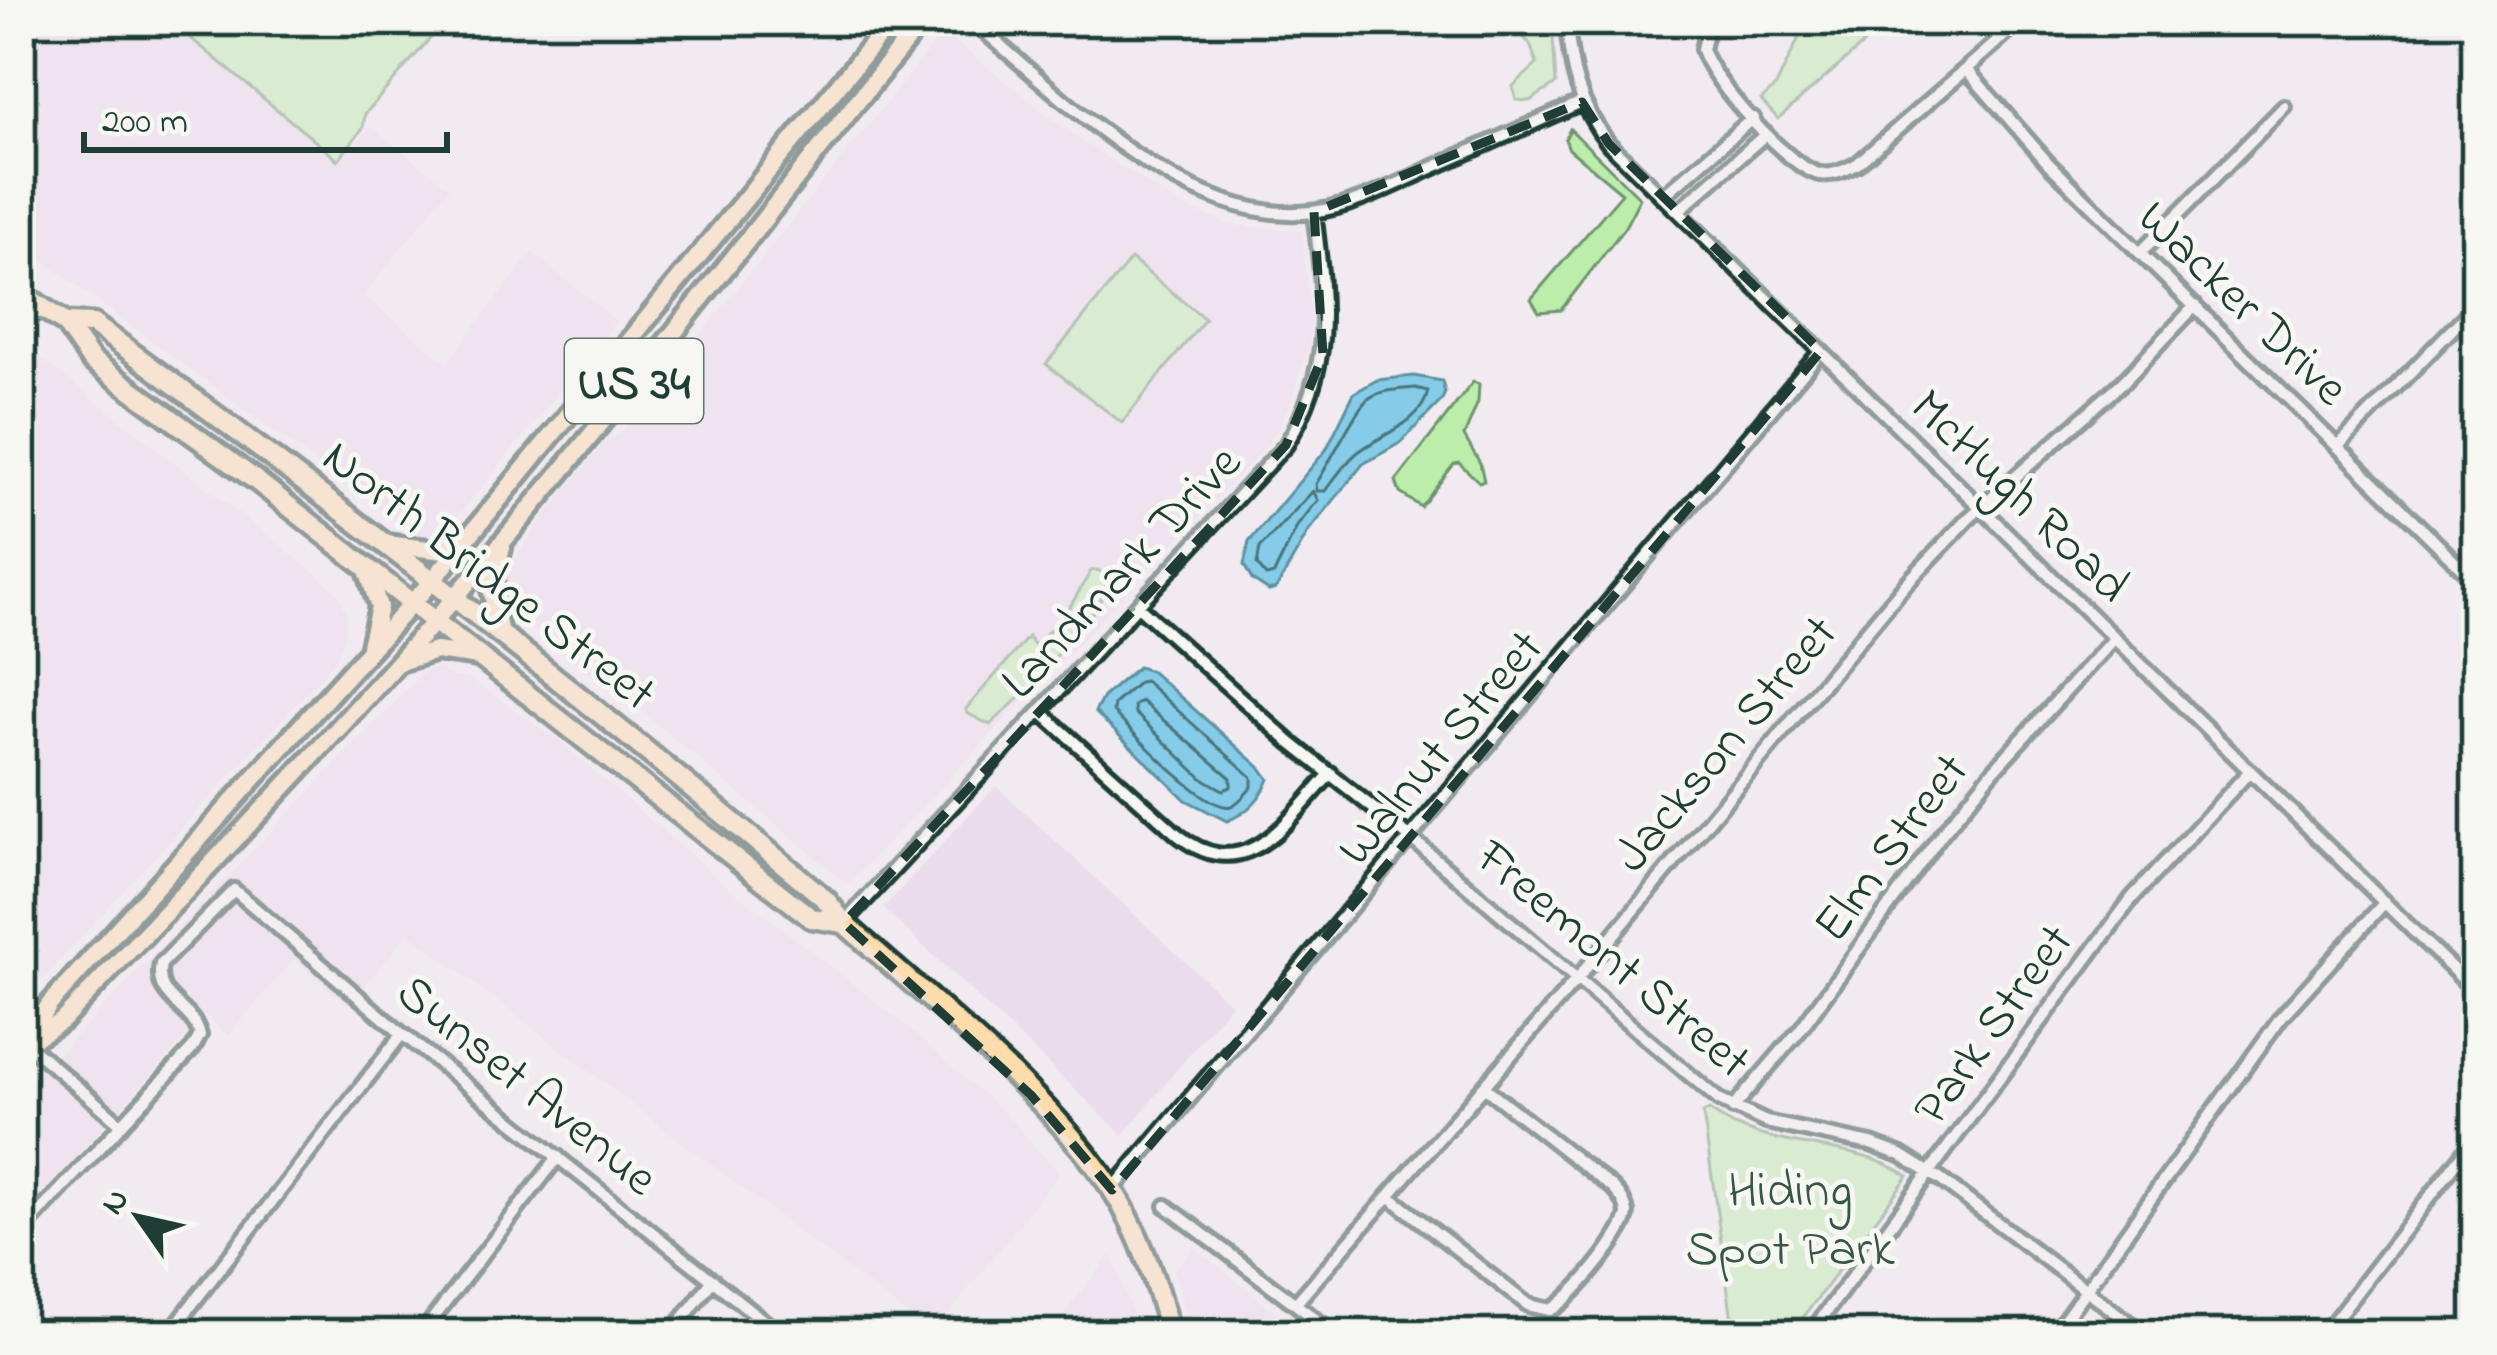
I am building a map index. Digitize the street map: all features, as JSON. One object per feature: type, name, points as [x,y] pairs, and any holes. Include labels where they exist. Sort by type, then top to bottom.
[{"type":"highway","name":"North Bridge Street","points":[[21,292],[65,323],[91,360],[366,566],[812,918],[844,923]]},
{"type":"highway","name":"North Bridge Street","points":[[65,323],[93,324],[386,544],[670,768],[826,900],[844,923],[1031,1095],[1112,1190],[1159,1291],[1170,1334]]},
{"type":"main road","name":"US 34","points":[[22,1042],[49,1005],[479,526],[891,21]]},
{"type":"main road","name":"US 34","points":[[22,1042],[62,1021],[278,796],[455,598],[922,21]]},
{"type":"main road","points":[[386,544],[436,550],[479,526]]},
{"type":"main road","points":[[500,634],[491,588],[504,541]]},
{"type":"main road","points":[[366,566],[379,607],[368,653]]},
{"type":"main road","points":[[398,662],[436,651],[483,658]]},
{"type":"street","points":[[972,21],[1178,183],[1240,207],[1314,212],[1366,197],[1582,102]]},
{"type":"street","name":"McHugh Road","points":[[1567,21],[1570,63],[1582,102],[1609,144],[2476,992]]},
{"type":"street","points":[[1708,21],[1702,38],[1707,62],[1766,134],[1798,165],[1818,174],[1837,174],[1857,164],[2021,21]]},
{"type":"street","name":"Wacker Drive","points":[[1966,69],[2048,163],[2476,582]]},
{"type":"street","points":[[2141,252],[2284,107]]},
{"type":"street","points":[[1663,196],[1753,118]]},
{"type":"street","points":[[1678,211],[1766,134]]},
{"type":"street","name":"Landmark Drive","points":[[844,923],[1286,445],[1308,405],[1324,338],[1314,212]]},
{"type":"street","points":[[2338,446],[2476,305]]},
{"type":"street","name":"Jackson Street","points":[[1296,1304],[1577,979],[1905,585],[1980,508],[2122,382],[2194,306]]},
{"type":"street","points":[[21,319],[46,310]]},
{"type":"street","name":"Walnut Street","points":[[1112,1190],[1821,351]]},
{"type":"street","name":"Freemont Street","points":[[1138,606],[1291,743],[1412,838],[1708,1091],[1733,1108],[1779,1126],[1901,1155],[2144,1334]]},
{"type":"street","name":"Elm Street","points":[[1733,1108],[1800,1030],[1940,836],[2114,638]]},
{"type":"street","points":[[1041,712],[1178,835],[1197,850],[1223,858],[1247,852],[1271,838],[1330,773]]},
{"type":"street","name":"Park Street","points":[[1810,1334],[2132,898],[2249,772]]},
{"type":"street","name":"Sunset Avenue","points":[[121,1124],[200,1035],[196,1022],[162,991],[161,964],[234,890],[402,1034],[780,1334]]},
{"type":"street","points":[[2054,1334],[2282,1017],[2385,902]]},
{"type":"street","points":[[170,1334],[402,1034]]},
{"type":"street","points":[[21,1232],[121,1124],[22,1042]]},
{"type":"street","points":[[1389,1196],[1528,1305],[1550,1310],[1567,1301],[1625,1223],[1624,1202],[1613,1188],[1484,1087]]},
{"type":"street","points":[[2324,1334],[2476,1138]]},
{"type":"street","points":[[421,1334],[559,1157]]},
{"type":"street","points":[[1166,1206],[1335,1334]]},
{"type":"street","points":[[671,1334],[712,1280]]},
{"type":"highlighted area","points":[[1582,102],[1609,144],[1821,351],[1112,1190],[1031,1095],[844,923],[1286,445],[1323,355],[1314,212]]},
{"type":"shaded area","points":[[21,21],[187,21],[351,150],[371,127],[449,188],[363,296],[447,363],[532,253],[616,321],[448,528],[431,539],[411,532],[21,244]]},
{"type":"shaded area","points":[[954,41],[1075,137],[1181,206],[1231,225],[1301,231],[1311,319],[1308,347],[1289,405],[1275,433],[1252,461],[848,884],[651,719],[506,609],[505,573],[539,524],[605,443],[622,432],[936,42]]},
{"type":"shaded area","points":[[21,343],[320,577],[339,595],[346,614],[346,633],[326,671],[28,994],[21,989]]},
{"type":"shaded area","points":[[437,668],[470,679],[559,741],[719,880],[895,1017],[1006,1115],[1059,1173],[933,1334],[409,933],[348,1004],[294,959],[228,1035],[205,1015],[21,1217],[21,1094],[424,672]]},
{"type":"shaded area","points":[[996,786],[1231,1004],[1123,1135],[883,908]]},
{"type":"shaded area","points":[[1194,1247],[1302,1334],[1192,1334],[1174,1271]]},
{"type":"shaded area","points":[[1111,1254],[1139,1334],[1049,1334]]},
{"type":"green space","points":[[170,21],[445,21],[365,114],[363,128],[338,160]]},
{"type":"green space","points":[[1508,21],[1552,21],[1556,84],[1530,101],[1516,100],[1513,86],[1537,64],[1530,44]]},
{"type":"green space","points":[[1807,21],[1890,21],[1778,119],[1761,100],[1776,86]]},
{"type":"green space","points":[[1570,129],[1640,198],[1625,227],[1561,310],[1539,312],[1531,299],[1622,193],[1569,149],[1565,139]]},
{"type":"green space","points":[[1131,259],[1205,319],[1122,423],[1046,364]]},
{"type":"green space","points":[[1473,382],[1479,384],[1478,402],[1464,436],[1480,463],[1484,481],[1454,464],[1421,507],[1400,493],[1396,481]]},
{"type":"green space","points":[[1098,570],[1109,579],[1098,606],[1027,690],[990,725],[967,713],[1028,637],[1034,645],[1039,642],[1071,605],[1091,571]]},
{"type":"green space","name":"Hiding Spot Park","points":[[1709,1110],[1758,1134],[1861,1156],[1908,1176],[1791,1334],[1734,1334],[1703,1113]]},
{"type":"water","points":[[1414,376],[1442,381],[1441,401],[1400,443],[1363,464],[1309,531],[1276,589],[1269,591],[1252,580],[1244,565],[1249,542],[1326,450],[1354,393],[1377,380]]},
{"type":"water","points":[[1138,667],[1151,671],[1261,768],[1269,779],[1247,809],[1227,821],[1186,800],[1095,712],[1103,697]]}]
